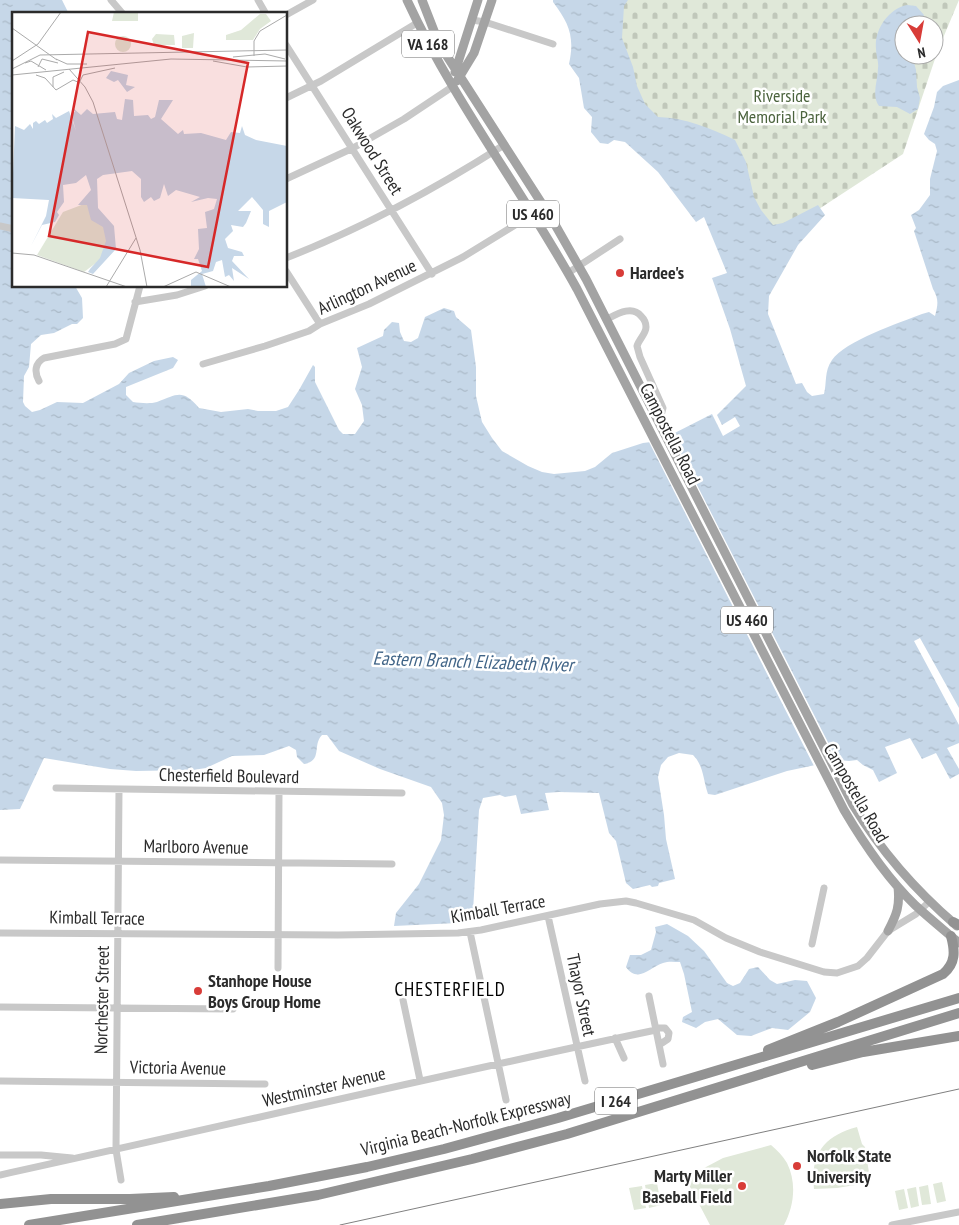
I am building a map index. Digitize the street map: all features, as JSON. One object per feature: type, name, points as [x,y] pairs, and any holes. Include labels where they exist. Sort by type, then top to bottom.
[{"type":"highway","points":[[728,1067],[838,1022],[943,974],[951,966],[954,959],[955,939]]},
{"type":"highway","name":"Virginia Beach-Norfolk Expressway","points":[[29,1225],[328,1175],[444,1149],[539,1124],[959,998]]},
{"type":"highway","name":"Virginia Beach-Norfolk Expressway","points":[[137,1225],[318,1195],[433,1169],[558,1136],[959,1013]]},
{"type":"highway","points":[[716,1087],[784,1074],[863,1052],[959,1036]]},
{"type":"highway","points":[[0,1204],[50,1199],[205,1197]]},
{"type":"highway","points":[[168,1225],[205,1214]]},
{"type":"main road","name":"Campostella Road","points":[[406,0],[452,87],[533,214],[568,273],[844,810],[879,864],[898,886]]},
{"type":"main road","name":"Campostella Road","points":[[422,0],[440,45],[579,266],[853,804],[872,836],[907,878],[930,901]]},
{"type":"main road","points":[[452,87],[458,74],[478,0]]},
{"type":"main road","points":[[458,74],[474,53],[492,0]]},
{"type":"main road","points":[[888,931],[899,907],[898,886]]},
{"type":"main road","name":"US 460","points":[[898,886],[921,910],[955,939]]},
{"type":"main road","name":"US 460","points":[[930,901],[957,925]]},
{"type":"street","points":[[111,0],[121,12]]},
{"type":"street","points":[[258,0],[265,12]]},
{"type":"street","points":[[288,13],[313,0]]},
{"type":"street","points":[[472,20],[485,22],[553,44]]},
{"type":"street","points":[[288,97],[313,85],[417,23]]},
{"type":"street","name":"Oakwood Street","points":[[288,48],[432,274]]},
{"type":"street","points":[[288,177],[353,148],[404,119],[452,87]]},
{"type":"street","points":[[288,257],[338,237],[392,210],[504,145]]},
{"type":"street","name":"Arlington Avenue","points":[[203,364],[309,332],[320,324],[369,304],[432,274],[533,214]]},
{"type":"street","points":[[568,273],[620,239]]},
{"type":"street","points":[[288,274],[320,324]]},
{"type":"street","points":[[39,380],[36,370],[40,360],[48,356],[123,341],[128,336],[139,288]]},
{"type":"street","points":[[135,302],[177,295],[199,288]]},
{"type":"street","points":[[607,319],[632,311],[638,313],[645,320],[646,329],[637,346],[663,408],[661,416]]},
{"type":"street","name":"Chesterfield Boulevard","points":[[56,788],[402,793]]},
{"type":"street","name":"Norchester Street","points":[[118,790],[116,1150],[121,1180]]},
{"type":"street","points":[[278,968],[279,792]]},
{"type":"street","name":"Marlboro Avenue","points":[[0,860],[392,864]]},
{"type":"street","points":[[812,944],[824,888]]},
{"type":"street","name":"Kimball Terrace","points":[[0,932],[278,935],[470,932],[613,902],[636,903],[694,920],[740,945],[824,972],[837,973],[858,966],[868,958],[888,931],[921,910],[930,901]]},
{"type":"street","name":"Thayor Street","points":[[548,916],[585,1081]]},
{"type":"street","points":[[470,932],[506,1100]]},
{"type":"street","points":[[649,996],[663,1064]]},
{"type":"street","points":[[403,1000],[420,1080]]},
{"type":"street","points":[[0,1007],[233,1009]]},
{"type":"street","points":[[656,1030],[662,1027],[669,1033],[668,1040],[662,1043],[659,1042]]},
{"type":"street","name":"Westminster Avenue","points":[[0,1175],[280,1114],[420,1080],[656,1030]]},
{"type":"street","points":[[616,1038],[624,1058]]},
{"type":"street","name":"Victoria Avenue","points":[[0,1081],[265,1084]]},
{"type":"street","points":[[0,1155],[41,1155],[77,1158]]},
{"type":"street","points":[[892,1225],[959,1212]]},
{"type":"green space","name":"Riverside Memorial Park","points":[[616,0],[959,0],[944,36],[944,15],[894,15],[894,65],[933,65],[903,154],[750,254],[644,118],[627,77]]},
{"type":"green space","points":[[857,1127],[862,1144],[865,1147],[870,1179],[867,1183],[837,1188],[814,1189],[814,1166],[822,1148],[836,1136]]},
{"type":"green space","name":"Marty Miller Baseball Field","points":[[771,1145],[785,1160],[792,1178],[792,1202],[784,1225],[710,1225],[688,1183],[691,1175],[723,1158]]},
{"type":"green space","points":[[942,1182],[946,1201],[937,1203],[933,1184]]},
{"type":"green space","points":[[657,1183],[661,1205],[649,1208],[645,1185]]},
{"type":"green space","points":[[928,1185],[931,1204],[922,1205],[919,1187]]},
{"type":"green space","points":[[642,1186],[646,1208],[634,1210],[629,1188]]},
{"type":"green space","points":[[916,1187],[919,1206],[911,1208],[907,1189]]},
{"type":"green space","points":[[904,1189],[908,1208],[899,1210],[895,1191]]},
{"type":"water","name":"Eastern Branch Elizabeth River","points":[[0,0],[62,0],[68,12],[12,12],[12,288],[76,288],[82,298],[83,318],[77,324],[72,324],[54,333],[41,335],[31,344],[29,367],[24,376],[23,402],[32,412],[57,402],[83,403],[119,384],[129,373],[154,361],[173,357],[178,360],[173,368],[126,387],[126,395],[133,402],[151,403],[184,395],[199,408],[221,412],[248,409],[276,411],[288,407],[313,365],[315,367],[315,382],[339,430],[343,434],[355,434],[364,421],[362,405],[355,389],[362,367],[357,348],[383,336],[384,330],[392,322],[399,323],[404,341],[411,342],[418,338],[425,317],[444,308],[454,311],[456,317],[471,330],[476,367],[476,396],[482,422],[492,438],[502,451],[528,466],[542,472],[554,474],[585,471],[595,467],[612,453],[643,443],[659,441],[712,414],[723,436],[740,426],[735,417],[722,425],[717,415],[746,386],[730,329],[712,278],[727,273],[704,217],[696,222],[658,172],[625,142],[614,140],[608,144],[600,143],[591,132],[592,117],[584,108],[579,78],[569,64],[571,38],[567,24],[553,0],[628,0],[624,6],[622,38],[633,67],[637,86],[645,104],[658,117],[698,124],[735,140],[746,162],[754,197],[761,210],[773,225],[783,223],[818,205],[825,215],[798,245],[769,296],[768,314],[796,384],[802,383],[807,392],[812,396],[824,394],[829,364],[848,346],[873,333],[922,314],[929,312],[935,316],[937,299],[914,231],[916,228],[911,215],[919,210],[930,195],[930,179],[937,151],[935,144],[924,134],[934,107],[937,92],[943,86],[959,80],[959,708],[920,638],[914,641],[959,725],[959,743],[947,748],[959,769],[959,774],[950,779],[936,753],[922,759],[910,738],[885,747],[897,773],[879,782],[873,770],[857,760],[839,760],[787,771],[715,795],[708,794],[697,759],[693,755],[679,753],[668,757],[661,765],[658,777],[666,839],[675,879],[659,883],[658,886],[652,887],[650,885],[633,889],[626,883],[616,841],[609,833],[599,793],[545,793],[549,810],[521,814],[516,795],[483,798],[479,810],[473,911],[457,923],[394,926],[396,913],[419,884],[441,840],[444,815],[442,803],[431,787],[380,769],[339,751],[327,735],[322,735],[319,739],[313,760],[304,764],[297,757],[296,750],[289,746],[264,755],[232,756],[206,768],[193,770],[136,771],[110,769],[44,758],[20,809],[0,810]]},
{"type":"water","points":[[907,5],[916,6],[924,15],[894,15],[894,65],[915,65],[916,70],[920,98],[918,109],[910,114],[897,107],[879,106],[875,97],[878,66],[877,35],[888,16],[900,7]]},
{"type":"water","points":[[667,924],[688,936],[704,951],[727,983],[733,986],[740,983],[749,969],[758,967],[770,980],[777,984],[795,980],[807,981],[816,998],[810,1012],[788,1030],[772,1028],[751,1036],[737,1035],[718,1019],[705,1022],[696,1028],[682,1022],[683,1017],[692,1012],[680,962],[665,962],[640,974],[631,972],[626,967],[630,955],[641,955],[651,950],[656,932],[655,927]]},
{"type":"pier","points":[[670,432],[838,762],[815,768],[648,440],[659,439]]},
{"type":"tram line","points":[[340,1225],[959,1089]]},
{"type":"place","name":"Hardee's","points":[[620,273]]},
{"type":"place","name":"Stanhope House Boys Group Home","points":[[198,991]]},
{"type":"place","name":"Norfolk State University","points":[[797,1166]]},
{"type":"place","name":"Marty Miller Baseball Field","points":[[742,1186]]},
{"type":"district","name":"CHESTERFIELD","points":[[450,989]]}]
